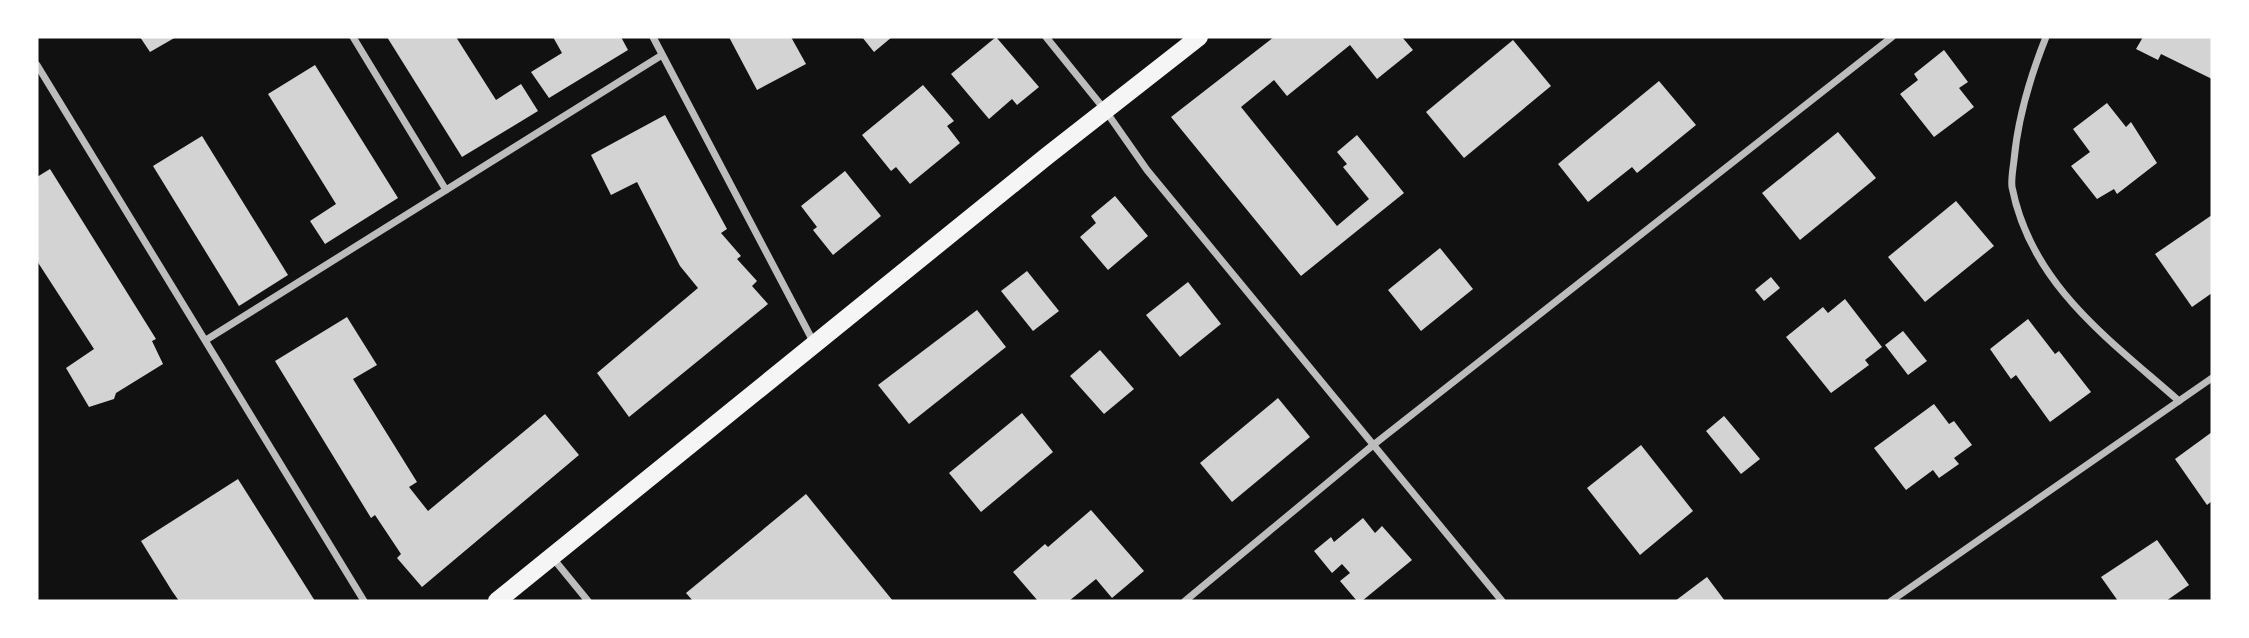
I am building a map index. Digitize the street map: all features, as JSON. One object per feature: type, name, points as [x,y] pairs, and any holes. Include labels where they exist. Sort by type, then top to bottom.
[{"type":"main road","points":[[496,601],[1199,37]]},
{"type":"street","points":[[353,37],[446,190]]},
{"type":"street","points":[[653,37],[815,343]]},
{"type":"street","points":[[1046,37],[1105,110],[1147,170],[1502,601]]},
{"type":"street","points":[[1185,601],[1372,446],[1892,37]]},
{"type":"street","points":[[2046,37],[2034,66],[2017,129],[2012,185],[2027,233],[2049,277],[2079,312],[2179,401]]},
{"type":"street","points":[[206,340],[662,55]]},
{"type":"street","points":[[37,65],[364,601]]},
{"type":"street","points":[[1891,601],[2212,378]]},
{"type":"street","points":[[551,556],[588,601]]},
{"type":"building","points":[[140,37],[176,37],[150,52]]},
{"type":"building","points":[[387,37],[456,37],[496,100],[521,84],[538,111],[462,157]]},
{"type":"building","points":[[553,37],[621,37],[628,50],[549,98],[531,72],[562,53]]},
{"type":"building","points":[[729,37],[791,37],[806,64],[757,90]]},
{"type":"building","points":[[862,37],[892,37],[874,52]]},
{"type":"building","points":[[996,37],[1039,87],[1017,105],[1012,99],[989,119],[951,74]]},
{"type":"building","points":[[1274,37],[1402,37],[1413,50],[1377,79],[1350,45],[1287,96],[1274,80],[1241,107],[1337,226],[1369,199],[1343,167],[1347,164],[1337,152],[1357,135],[1404,193],[1301,276],[1171,117]]},
{"type":"building","points":[[2143,37],[2212,37],[2212,79],[2161,54],[2158,60],[2136,49]]},
{"type":"building","points":[[1513,40],[1551,86],[1464,158],[1426,112]]},
{"type":"building","points":[[1944,50],[1968,82],[1959,88],[1974,107],[1934,137],[1900,94],[1918,80],[1914,74]]},
{"type":"building","points":[[315,65],[398,198],[325,244],[310,221],[336,204],[268,94]]},
{"type":"building","points":[[1659,81],[1696,125],[1637,173],[1632,167],[1588,202],[1558,164]]},
{"type":"building","points":[[923,85],[954,121],[947,126],[960,143],[910,184],[896,167],[891,171],[862,135]]},
{"type":"building","points":[[2107,103],[2126,127],[2131,122],[2157,163],[2117,194],[2114,189],[2097,199],[2071,166],[2090,152],[2073,129]]},
{"type":"building","points":[[665,115],[727,229],[721,233],[741,256],[737,259],[757,281],[752,286],[768,304],[629,417],[597,373],[698,288],[680,266],[637,182],[611,195],[591,155]]},
{"type":"building","points":[[1838,132],[1876,178],[1800,240],[1762,193]]},
{"type":"building","points":[[202,136],[288,275],[239,306],[153,166]]},
{"type":"building","points":[[50,169],[156,339],[152,341],[163,364],[116,393],[114,399],[89,407],[66,368],[94,349],[37,261],[37,177]]},
{"type":"building","points":[[845,171],[881,216],[833,255],[813,230],[817,227],[801,206]]},
{"type":"building","points":[[1115,196],[1148,236],[1108,270],[1080,237],[1096,223],[1091,216]]},
{"type":"building","points":[[1956,201],[1994,246],[1925,302],[1888,257]]},
{"type":"building","points":[[2212,215],[2212,293],[2192,307],[2155,254]]},
{"type":"building","points":[[1440,248],[1473,289],[1421,331],[1388,290]]},
{"type":"building","points":[[1027,271],[1059,311],[1033,331],[1001,291]]},
{"type":"building","points":[[1771,277],[1780,288],[1764,301],[1755,290]]},
{"type":"building","points":[[1188,282],[1221,324],[1180,357],[1146,315]]},
{"type":"building","points":[[1845,299],[1882,347],[1865,360],[1869,365],[1831,393],[1786,337],[1823,307],[1828,313]]},
{"type":"building","points":[[977,310],[1006,347],[909,424],[878,385]]},
{"type":"building","points":[[347,317],[377,365],[353,379],[417,482],[409,487],[428,511],[545,414],[579,455],[422,587],[397,558],[401,554],[375,515],[371,518],[275,361]]},
{"type":"building","points":[[2028,319],[2055,354],[2059,351],[2091,392],[2050,422],[2016,375],[2011,379],[1990,349]]},
{"type":"building","points":[[1903,331],[1927,361],[1908,375],[1885,345]]},
{"type":"building","points":[[1100,350],[1134,389],[1104,414],[1070,376]]},
{"type":"building","points":[[1278,398],[1310,437],[1232,502],[1200,463]]},
{"type":"building","points":[[1934,404],[1949,424],[1954,421],[1972,445],[1954,458],[1959,464],[1939,478],[1933,470],[1906,490],[1874,448]]},
{"type":"building","points":[[1022,413],[1053,452],[981,512],[949,473]]},
{"type":"building","points":[[1724,416],[1760,459],[1741,474],[1706,431]]},
{"type":"building","points":[[2212,432],[2212,501],[2207,505],[2175,459]]},
{"type":"building","points":[[1641,445],[1693,511],[1640,555],[1587,488]]},
{"type":"building","points":[[238,479],[315,601],[179,601],[172,591],[141,541]]},
{"type":"building","points":[[806,494],[893,601],[693,601],[686,593]]},
{"type":"building","points":[[1091,510],[1144,571],[1112,598],[1096,579],[1069,601],[1038,601],[1013,572],[1045,544],[1048,547]]},
{"type":"building","points":[[1363,518],[1375,533],[1382,526],[1412,560],[1362,601],[1357,601],[1340,581],[1350,573],[1342,564],[1332,573],[1314,551],[1331,537],[1334,542]]},
{"type":"building","points":[[2157,540],[2189,585],[2166,601],[2118,601],[2101,577]]},
{"type":"building","points":[[1707,577],[1725,601],[1675,601]]}]
